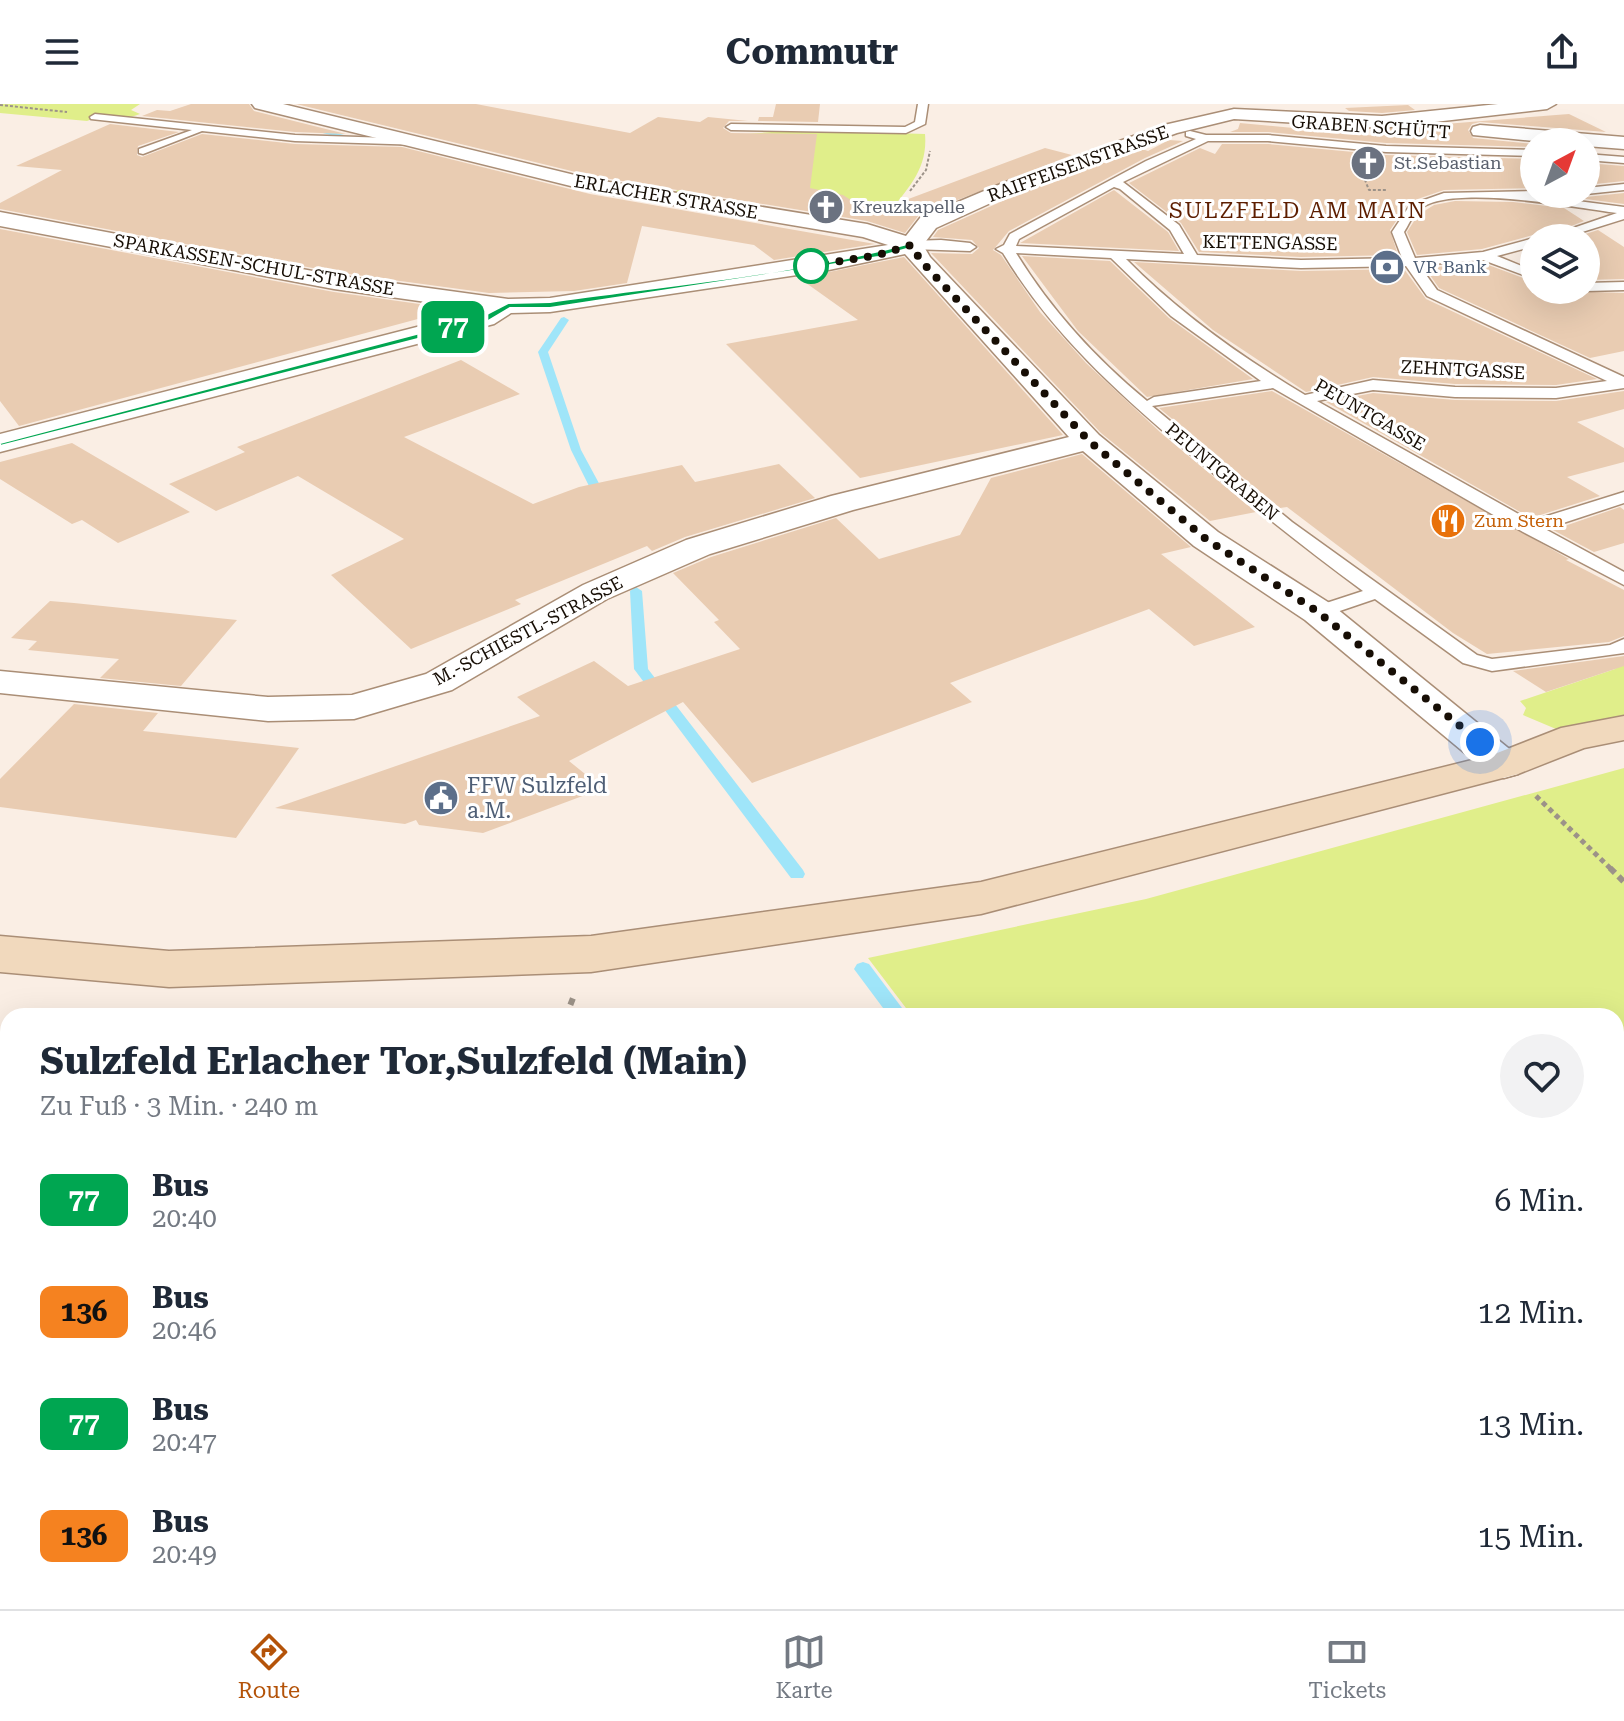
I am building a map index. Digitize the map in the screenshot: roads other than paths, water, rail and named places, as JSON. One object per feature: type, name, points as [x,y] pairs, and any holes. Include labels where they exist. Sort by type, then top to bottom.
[{"type":"main road","points":[[0,954],[169,969],[591,954],[981,898],[1504,765],[1575,737],[1624,728]]},
{"type":"street","name":"ERLACHER STRASSE","points":[[261,104],[422,142],[461,156],[591,185],[867,231],[911,245]]},
{"type":"street","points":[[1382,122],[1547,104]]},
{"type":"street","name":"RAIFFEISENSTRASSE","points":[[911,245],[928,223],[1010,187],[1234,109],[1382,122]]},
{"type":"street","points":[[1382,122],[1624,143]]},
{"type":"street","name":"SPARKASSEN-SCHUL-STRASSE","points":[[0,219],[334,282],[508,306]]},
{"type":"street","points":[[0,443],[485,319],[508,306],[550,305],[838,262],[911,245],[921,261],[1089,441],[1206,539],[1318,612],[1504,765]]},
{"type":"street","name":"M.-SCHIESTL-STRASSE","points":[[0,682],[268,709],[354,707],[439,682],[595,592],[698,547],[842,503],[1089,441]]},
{"type":"lane","points":[[731,127],[906,130],[920,124],[923,104]]},
{"type":"lane","name":"ERLACHER STRASSE","points":[[95,117],[310,139],[422,142]]},
{"type":"lane","points":[[143,151],[207,129]]},
{"type":"lane","points":[[1171,129],[1206,138]]},
{"type":"lane","points":[[1005,250],[1014,237],[1206,138]]},
{"type":"lane","name":"GRABEN SCHÜTT","points":[[1206,138],[1268,138],[1434,152],[1520,153]]},
{"type":"lane","points":[[1600,158],[1624,160]]},
{"type":"lane","points":[[1114,184],[1124,186],[1175,228],[1193,259]]},
{"type":"lane","points":[[1600,190],[1624,187]]},
{"type":"lane","points":[[1520,195],[1448,195],[1414,207],[1398,232],[1410,262],[1432,293],[1621,379]]},
{"type":"lane","points":[[1510,195],[1624,213]]},
{"type":"lane","points":[[1591,224],[1624,213]]},
{"type":"lane","points":[[911,245],[970,247]]},
{"type":"lane","points":[[1484,256],[1520,246]]},
{"type":"lane","name":"KETTENGASSE","points":[[1005,250],[1301,264],[1410,262],[1484,256],[1520,270]]},
{"type":"lane","name":"PEUNTGRABEN","points":[[1005,250],[1033,290],[1108,376],[1286,526],[1470,659],[1492,665],[1615,650],[1624,645]]},
{"type":"lane","name":"PEUNTGASSE","points":[[1116,256],[1145,288],[1203,337],[1302,400],[1624,579]]},
{"type":"lane","points":[[1600,287],[1624,286]]},
{"type":"lane","name":"ZEHNTGASSE","points":[[1302,400],[1373,385],[1455,392],[1556,393],[1621,379]]},
{"type":"lane","points":[[1154,402],[1276,383]]},
{"type":"lane","points":[[1529,528],[1624,497]]},
{"type":"lane","points":[[1318,612],[1375,593]]},
{"type":"waterway","points":[[313,129],[342,136]]},
{"type":"waterway","points":[[564,320],[543,352],[576,450],[602,500]]},
{"type":"waterway","points":[[636,591],[641,669],[797,874]]},
{"type":"waterway","points":[[863,969],[893,1008]]},
{"type":"place","name":"St.Sebastian","points":[[1368,163]]},
{"type":"place","name":"Kreuzkapelle","points":[[826,207]]},
{"type":"place","name":"VR Bank","points":[[1387,267]]},
{"type":"place","name":"Zum Stern","points":[[1448,521]]},
{"type":"place","name":"FFW Sulzfeld a.M.","points":[[441,798]]},
{"type":"district","name":"SULZFELD AM MAIN","points":[[1298,210]]}]
